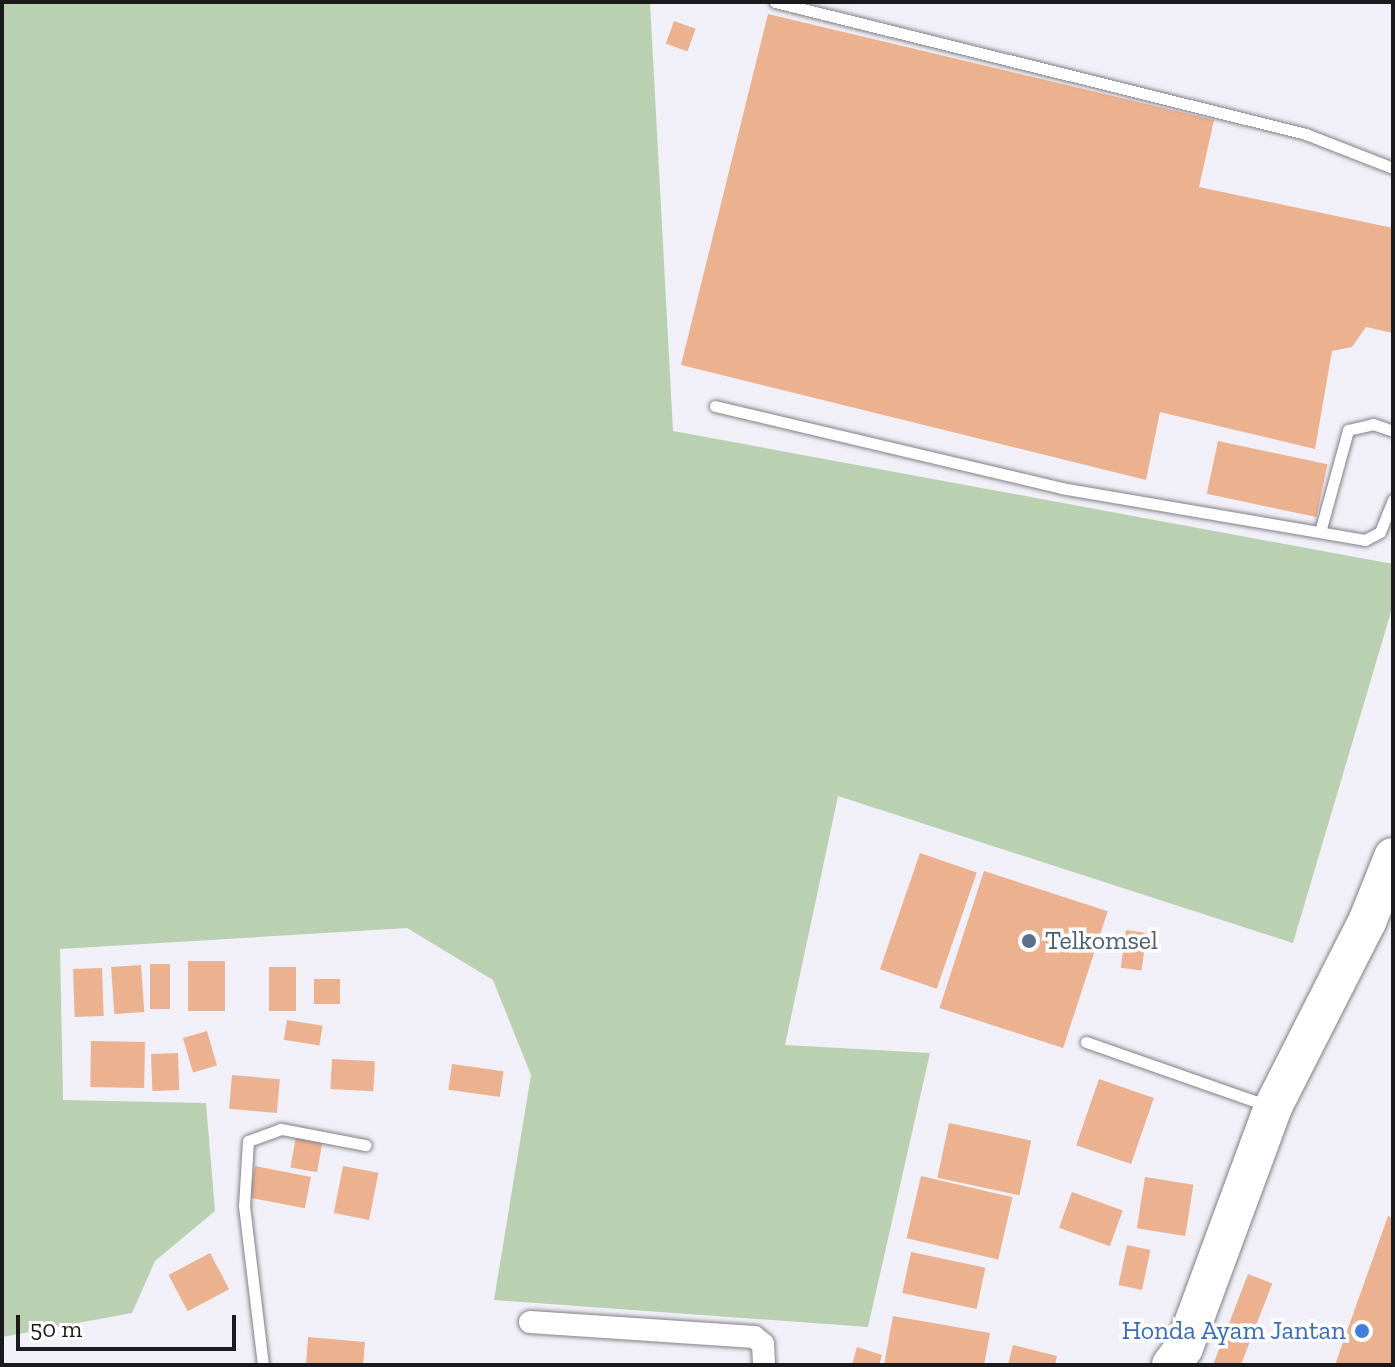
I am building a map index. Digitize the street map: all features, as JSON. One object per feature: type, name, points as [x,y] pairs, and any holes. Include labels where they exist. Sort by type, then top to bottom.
[{"type":"highway","points":[[1180,1359],[1273,1107],[1367,922],[1393,857]]},
{"type":"street","points":[[530,1322],[754,1337],[763,1344],[764,1365]]},
{"type":"lane","points":[[775,2],[1306,134],[1393,168]]},
{"type":"lane","points":[[715,406],[1061,488],[1320,532],[1373,537],[1393,499]]},
{"type":"lane","points":[[1320,532],[1348,430],[1373,424],[1393,431]]},
{"type":"lane","points":[[1086,1042],[1273,1107]]},
{"type":"lane","points":[[263,1365],[244,1206],[248,1141],[281,1129],[365,1145]]},
{"type":"green space","points":[[2,2],[650,2],[673,431],[1393,564],[1393,605],[1293,943],[838,796],[785,1045],[930,1053],[868,1327],[494,1300],[531,1075],[493,980],[407,928],[60,949],[63,1100],[206,1103],[215,1211],[155,1261],[132,1313],[2,1337]]},
{"type":"building","points":[[768,14],[1214,120],[1199,187],[1393,228],[1393,333],[1366,327],[1352,347],[1332,351],[1315,449],[1160,412],[1146,480],[681,365]]},
{"type":"building","points":[[674,21],[696,29],[687,51],[666,44]]},
{"type":"building","points":[[1218,441],[1328,464],[1316,517],[1207,494]]},
{"type":"building","points":[[920,853],[977,873],[937,989],[880,969]]},
{"type":"building","name":"Telkomsel","points":[[984,871],[1108,911],[1063,1048],[940,1008]]},
{"type":"building","points":[[1126,930],[1147,933],[1142,971],[1121,968]]},
{"type":"building","points":[[188,961],[225,961],[225,1011],[188,1011]]},
{"type":"building","points":[[150,964],[170,964],[170,1009],[150,1009]]},
{"type":"building","points":[[141,965],[144,1012],[114,1014],[111,967]]},
{"type":"building","points":[[269,967],[296,967],[296,1011],[269,1011]]},
{"type":"building","points":[[102,968],[104,1016],[75,1017],[73,969]]},
{"type":"building","points":[[314,979],[340,979],[340,1004],[314,1004]]},
{"type":"building","points":[[287,1020],[323,1026],[319,1045],[284,1040]]},
{"type":"building","points":[[207,1031],[217,1066],[193,1072],[183,1038]]},
{"type":"building","points":[[91,1041],[145,1042],[144,1088],[90,1087]]},
{"type":"building","points":[[178,1053],[179,1090],[152,1091],[151,1054]]},
{"type":"building","points":[[332,1059],[375,1061],[373,1091],[330,1089]]},
{"type":"building","points":[[452,1064],[503,1071],[500,1097],[448,1090]]},
{"type":"building","points":[[232,1075],[280,1079],[277,1113],[229,1109]]},
{"type":"building","points":[[1099,1079],[1154,1098],[1131,1164],[1076,1145]]},
{"type":"building","points":[[949,1123],[1031,1140],[1020,1195],[937,1178]]},
{"type":"building","points":[[296,1136],[323,1141],[317,1172],[290,1168]]},
{"type":"building","points":[[255,1166],[311,1177],[305,1208],[249,1197]]},
{"type":"building","points":[[343,1166],[378,1173],[369,1220],[334,1213]]},
{"type":"building","points":[[921,1176],[1013,1197],[998,1260],[907,1238]]},
{"type":"building","points":[[1145,1177],[1193,1185],[1185,1236],[1137,1228]]},
{"type":"building","points":[[1072,1192],[1123,1210],[1110,1246],[1059,1228]]},
{"type":"building","points":[[1388,1216],[1393,1218],[1393,1365],[1335,1365]]},
{"type":"building","points":[[1127,1245],[1150,1250],[1142,1290],[1118,1285]]},
{"type":"building","points":[[911,1252],[985,1268],[977,1309],[902,1293]]},
{"type":"building","points":[[210,1253],[229,1289],[188,1311],[169,1275]]},
{"type":"building","points":[[1248,1274],[1272,1283],[1241,1365],[1214,1364]]},
{"type":"building","points":[[893,1316],[990,1333],[984,1365],[884,1365]]},
{"type":"building","points":[[308,1337],[365,1342],[363,1365],[306,1365]]},
{"type":"building","points":[[1013,1345],[1057,1356],[1055,1365],[1008,1365]]},
{"type":"building","points":[[857,1347],[882,1355],[879,1365],[852,1365]]},
{"type":"place","name":"Telkomsel","points":[[1029,941]]},
{"type":"place","name":"Honda Ayam Jantan","points":[[1362,1331]]}]
